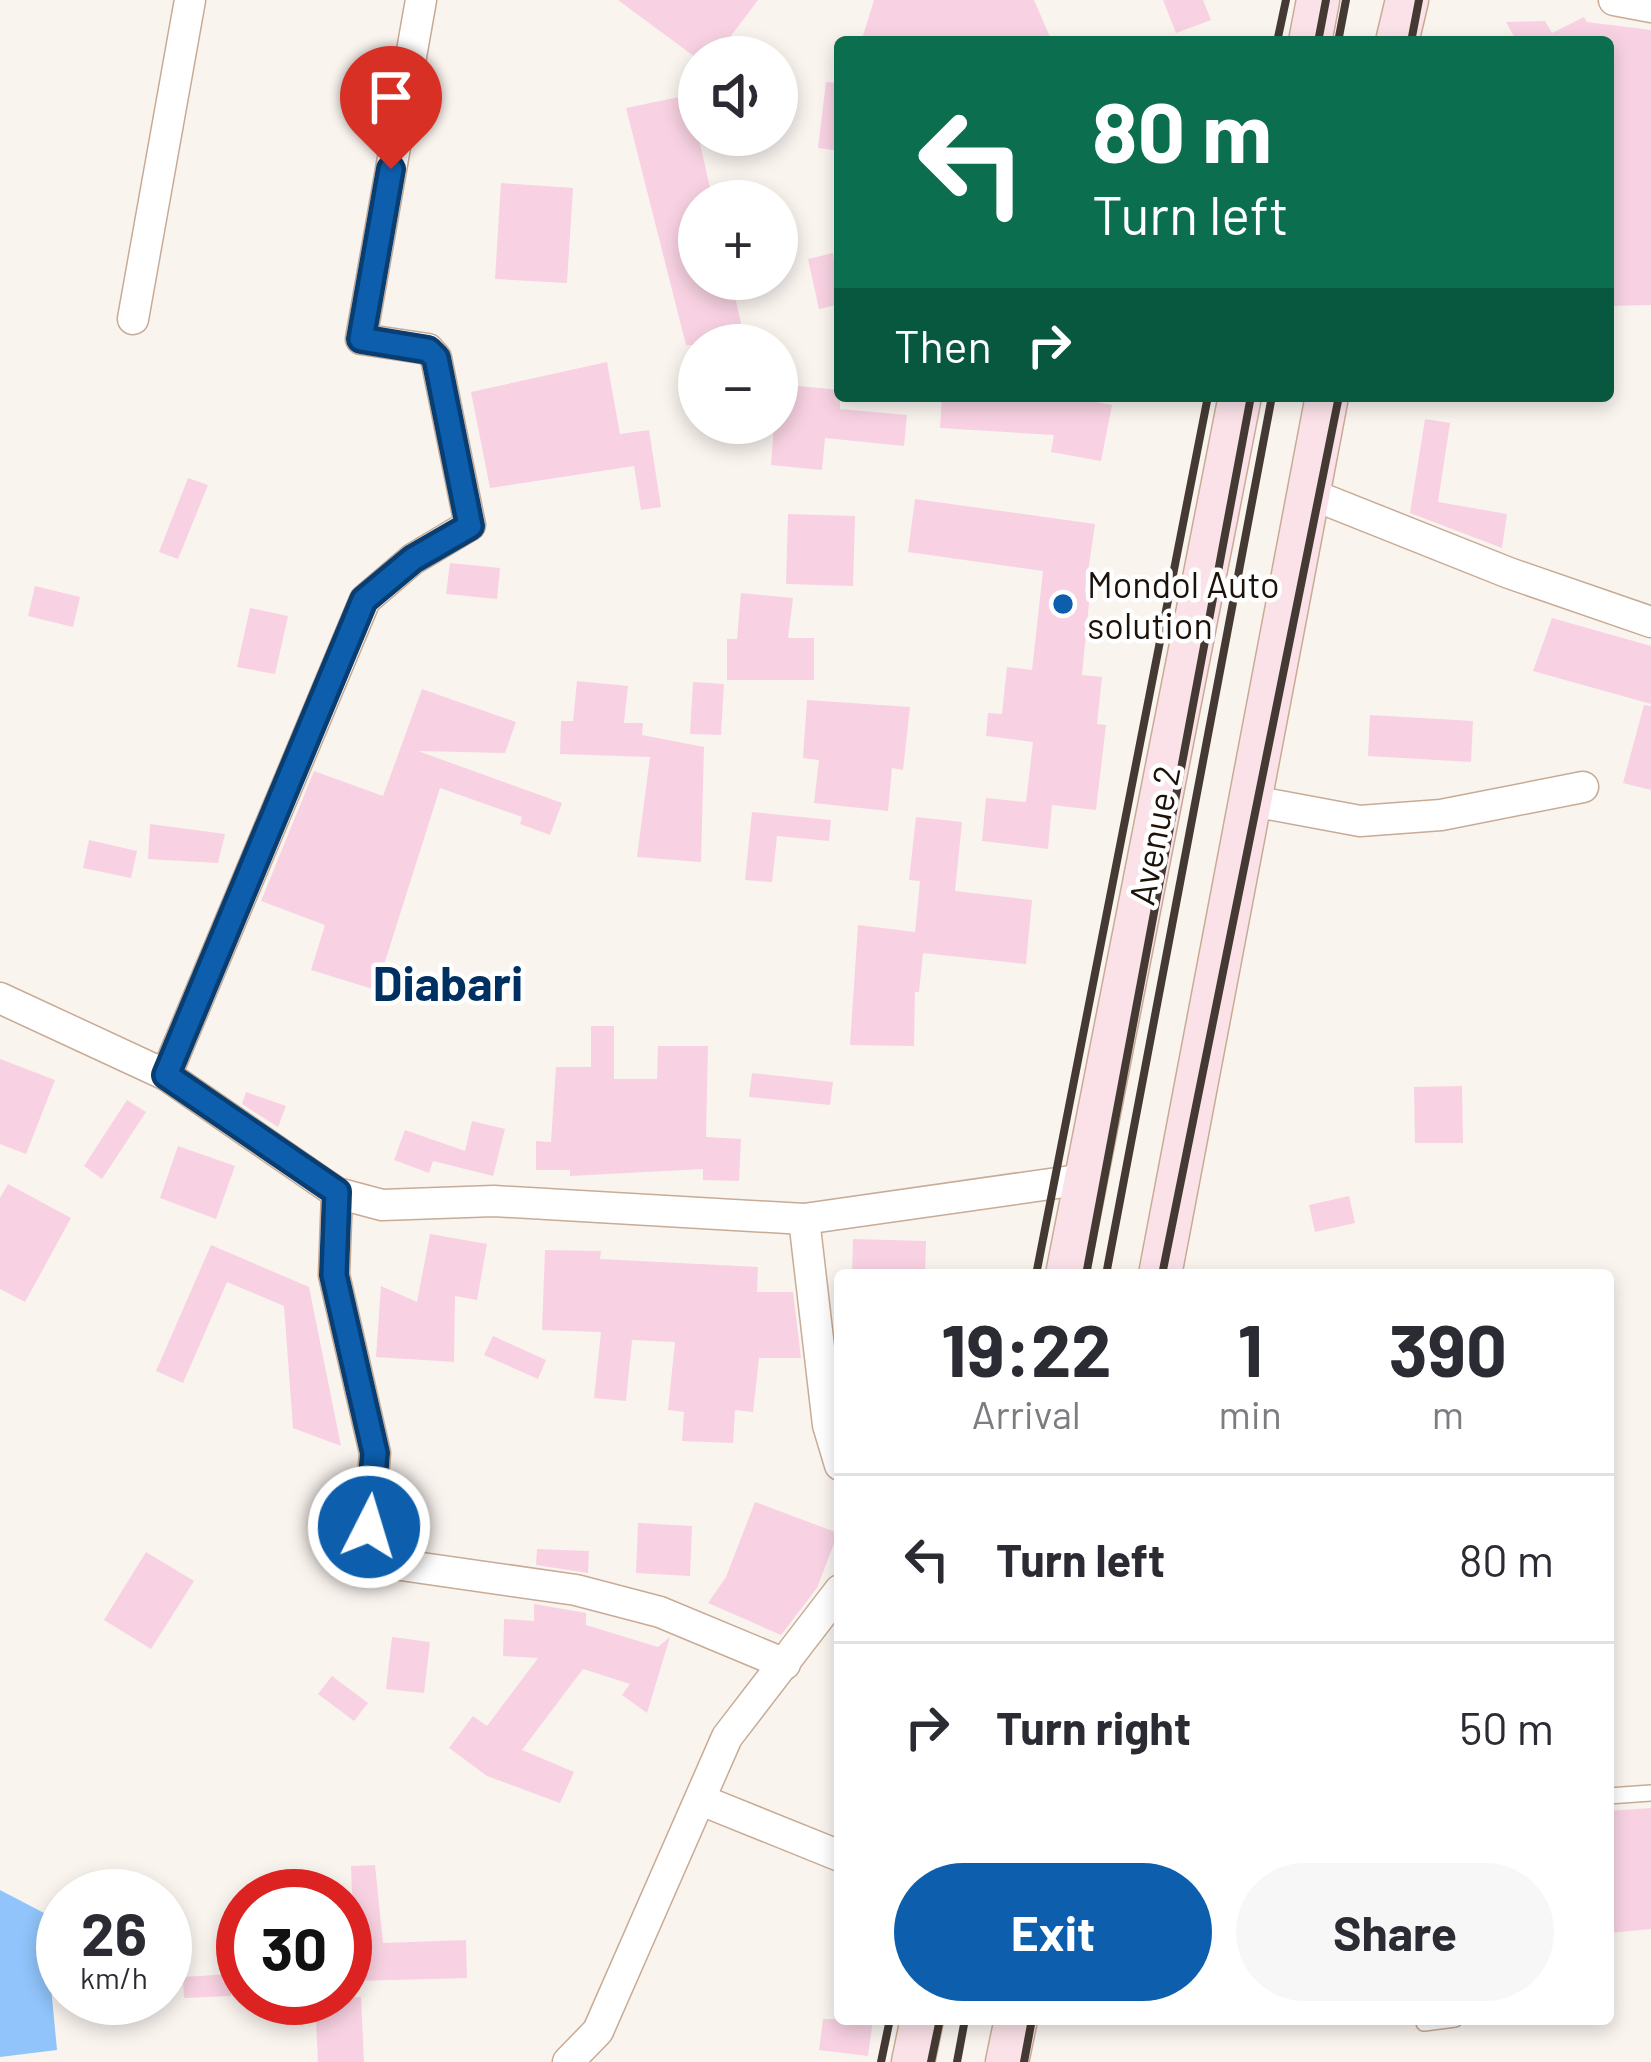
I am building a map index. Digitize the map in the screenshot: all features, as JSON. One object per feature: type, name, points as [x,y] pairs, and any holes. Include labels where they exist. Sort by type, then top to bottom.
[{"type":"main road","points":[[1311,36],[1318,0]]},
{"type":"main road","points":[[1398,36],[1407,0]]},
{"type":"main road","name":"Avenue 2","points":[[1067,1269],[1239,402]]},
{"type":"main road","points":[[1161,1269],[1326,402]]},
{"type":"main road","points":[[913,2062],[921,2025]]},
{"type":"main road","points":[[1007,2062],[1015,2025]]},
{"type":"street","points":[[133,319],[190,0]]},
{"type":"street","points":[[166,1075],[364,600],[413,559],[470,526],[436,358],[428,350],[361,339],[421,0]]},
{"type":"street","points":[[1614,0],[1651,7]]},
{"type":"street","points":[[1308,494],[1509,573],[1651,622]]},
{"type":"street","points":[[1252,801],[1360,821],[1442,815],[1583,787]]},
{"type":"street","points":[[0,998],[166,1075],[337,1192],[382,1205],[494,1201],[804,1219],[1085,1179]]},
{"type":"street","points":[[337,1192],[334,1275],[375,1453],[369,1527],[378,1549],[400,1564],[575,1590],[660,1612],[785,1664]]},
{"type":"street","points":[[804,1219],[819,1362],[834,1436]]},
{"type":"street","points":[[568,2062],[598,2031],[728,1737],[834,1598]]},
{"type":"street","points":[[701,1800],[834,1854]]},
{"type":"lane","points":[[1614,1795],[1651,1792]]},
{"type":"water","points":[[0,1890],[36,1909],[36,2025],[55,2025],[57,2050],[0,2057]]},
{"type":"building","points":[[618,0],[758,0],[731,36],[678,36],[678,44]]},
{"type":"building","points":[[874,0],[1034,0],[1050,36],[863,36]]},
{"type":"building","points":[[1163,0],[1203,0],[1211,20],[1176,33]]},
{"type":"building","points":[[1584,17],[1587,22],[1651,30],[1651,305],[1614,306],[1614,36],[1514,36],[1506,22],[1545,21],[1552,33]]},
{"type":"building","points":[[826,82],[834,83],[834,150],[818,148]]},
{"type":"building","points":[[678,97],[678,156],[703,156],[708,180],[678,180],[678,300],[736,300],[741,324],[681,324],[626,108]]},
{"type":"building","points":[[501,183],[573,188],[567,283],[495,279]]},
{"type":"building","points":[[833,253],[834,305],[819,309],[808,259]]},
{"type":"building","points":[[607,362],[620,434],[649,430],[661,507],[641,510],[634,466],[490,488],[471,392]]},
{"type":"building","points":[[798,386],[834,389],[834,402],[840,402],[840,409],[907,415],[904,446],[825,438],[822,470],[771,465],[773,444],[798,444]]},
{"type":"building","points":[[942,402],[1112,405],[1101,461],[1051,452],[1054,435],[940,428]]},
{"type":"building","points":[[1425,419],[1450,423],[1438,502],[1507,514],[1502,548],[1410,513]]},
{"type":"building","points":[[188,478],[208,485],[178,559],[159,552]]},
{"type":"building","points":[[915,499],[1095,524],[1085,592],[1090,593],[1082,675],[1102,677],[1097,724],[1106,725],[1096,810],[1052,805],[1048,849],[982,841],[986,798],[1026,802],[1033,742],[986,736],[988,713],[1002,714],[1007,667],[1032,670],[1043,571],[908,552]]},
{"type":"building","points":[[788,514],[855,516],[853,586],[786,584]]},
{"type":"building","points":[[450,563],[500,568],[497,599],[446,594]]},
{"type":"building","points":[[35,586],[80,597],[73,627],[28,616]]},
{"type":"building","points":[[741,593],[793,598],[788,638],[814,638],[814,680],[727,680],[727,639],[737,639]]},
{"type":"building","points":[[250,608],[288,616],[275,674],[237,667]]},
{"type":"building","points":[[1552,618],[1651,646],[1651,704],[1533,671]]},
{"type":"building","points":[[577,681],[628,686],[624,723],[643,723],[642,735],[704,747],[701,862],[637,857],[650,757],[560,754],[561,721],[573,721]]},
{"type":"building","points":[[693,682],[724,684],[721,735],[690,734]]},
{"type":"building","points":[[422,689],[516,722],[505,753],[418,751],[562,803],[550,835],[520,824],[522,817],[440,788],[376,990],[311,970],[325,925],[261,901],[314,771],[383,796]]},
{"type":"building","points":[[807,700],[910,707],[903,770],[892,768],[888,811],[814,803],[819,760],[803,758]]},
{"type":"building","points":[[1644,705],[1651,706],[1651,790],[1623,783]]},
{"type":"building","points":[[1370,715],[1473,721],[1471,762],[1368,756]]},
{"type":"building","points":[[752,812],[831,820],[829,841],[777,836],[772,882],[745,880]]},
{"type":"building","points":[[916,817],[962,822],[955,891],[1032,900],[1026,964],[923,953],[919,992],[915,992],[914,1046],[850,1045],[858,925],[915,932],[920,881],[909,880]]},
{"type":"building","points":[[150,824],[225,834],[218,863],[148,859]]},
{"type":"building","points":[[89,840],[137,851],[131,878],[83,868]]},
{"type":"building","points":[[591,1026],[614,1026],[614,1079],[657,1079],[658,1046],[708,1046],[706,1137],[741,1139],[739,1181],[703,1180],[703,1169],[570,1176],[570,1170],[536,1170],[536,1141],[551,1142],[556,1067],[591,1067]]},
{"type":"building","points":[[0,1059],[55,1080],[26,1154],[0,1144]]},
{"type":"building","points":[[752,1073],[833,1082],[830,1105],[749,1097]]},
{"type":"building","points":[[1462,1086],[1463,1143],[1415,1143],[1414,1087]]},
{"type":"building","points":[[246,1092],[286,1106],[278,1127],[242,1104]]},
{"type":"building","points":[[127,1100],[146,1112],[102,1179],[84,1166]]},
{"type":"building","points":[[472,1121],[505,1129],[493,1176],[433,1161],[429,1173],[394,1160],[405,1130],[465,1151]]},
{"type":"building","points":[[178,1146],[235,1166],[216,1219],[160,1198]]},
{"type":"building","points":[[8,1184],[71,1218],[25,1302],[0,1289],[0,1198]]},
{"type":"building","points":[[1349,1196],[1355,1223],[1315,1232],[1309,1205]]},
{"type":"building","points":[[430,1234],[487,1244],[477,1300],[455,1296],[454,1362],[376,1357],[381,1286],[417,1302]]},
{"type":"building","points":[[853,1239],[926,1241],[925,1269],[852,1269]]},
{"type":"building","points":[[211,1245],[309,1287],[341,1446],[293,1428],[284,1306],[227,1282],[183,1383],[156,1371]]},
{"type":"building","points":[[545,1250],[601,1251],[600,1259],[758,1267],[757,1292],[793,1292],[801,1358],[759,1358],[753,1412],[735,1410],[733,1443],[682,1441],[684,1412],[668,1410],[675,1342],[632,1340],[626,1401],[594,1398],[601,1332],[542,1330]]},
{"type":"building","points":[[493,1336],[546,1360],[538,1379],[484,1355]]},
{"type":"building","points":[[755,1502],[834,1532],[817,1588],[781,1635],[708,1603],[726,1577]]},
{"type":"building","points":[[638,1523],[692,1526],[690,1576],[636,1573]]},
{"type":"building","points":[[537,1549],[589,1551],[588,1573],[536,1565]]},
{"type":"building","points":[[146,1552],[194,1581],[151,1649],[104,1620]]},
{"type":"building","points":[[534,1604],[586,1613],[586,1625],[658,1647],[670,1637],[647,1713],[622,1695],[630,1684],[583,1669],[522,1750],[574,1772],[560,1803],[487,1776],[449,1748],[473,1716],[487,1726],[538,1658],[503,1656],[504,1619],[534,1621]]},
{"type":"building","points":[[392,1637],[430,1642],[424,1693],[386,1689]]},
{"type":"building","points":[[332,1676],[368,1703],[354,1721],[318,1694]]},
{"type":"building","points":[[1651,1808],[1651,1929],[1614,1932],[1614,1811]]},
{"type":"building","points":[[375,1865],[383,1943],[466,1940],[467,1978],[372,1981],[372,1869],[351,1866]]},
{"type":"building","points":[[216,1975],[216,1997],[192,1998],[192,1976]]},
{"type":"building","points":[[823,2019],[834,2019],[834,2025],[872,2025],[868,2056],[819,2050]]},
{"type":"building","points":[[316,2025],[362,2025],[364,2062],[318,2062]]},
{"type":"railway","points":[[1278,36],[1286,0]]},
{"type":"railway","points":[[1319,36],[1326,0]]},
{"type":"railway","points":[[1339,36],[1346,0]]},
{"type":"railway","points":[[1412,36],[1419,0]]},
{"type":"railway","points":[[1037,1269],[1207,402]]},
{"type":"railway","points":[[1087,1269],[1250,402]]},
{"type":"railway","points":[[1107,1269],[1271,402]]},
{"type":"railway","points":[[1163,1269],[1338,402]]},
{"type":"railway","points":[[881,2062],[889,2025]]},
{"type":"railway","points":[[931,2062],[939,2025]]},
{"type":"railway","points":[[957,2062],[964,2025]]},
{"type":"railway","points":[[1024,2062],[1031,2025]]},
{"type":"place","name":"Mondol Auto solution","points":[[1063,604]]},
{"type":"district","name":"Diabari","points":[[448,982]]},
{"type":"route","points":[[369,1527],[375,1453],[334,1275],[337,1192],[166,1075],[364,600],[413,559],[470,526],[436,358],[428,350],[361,339],[391,169]]}]
